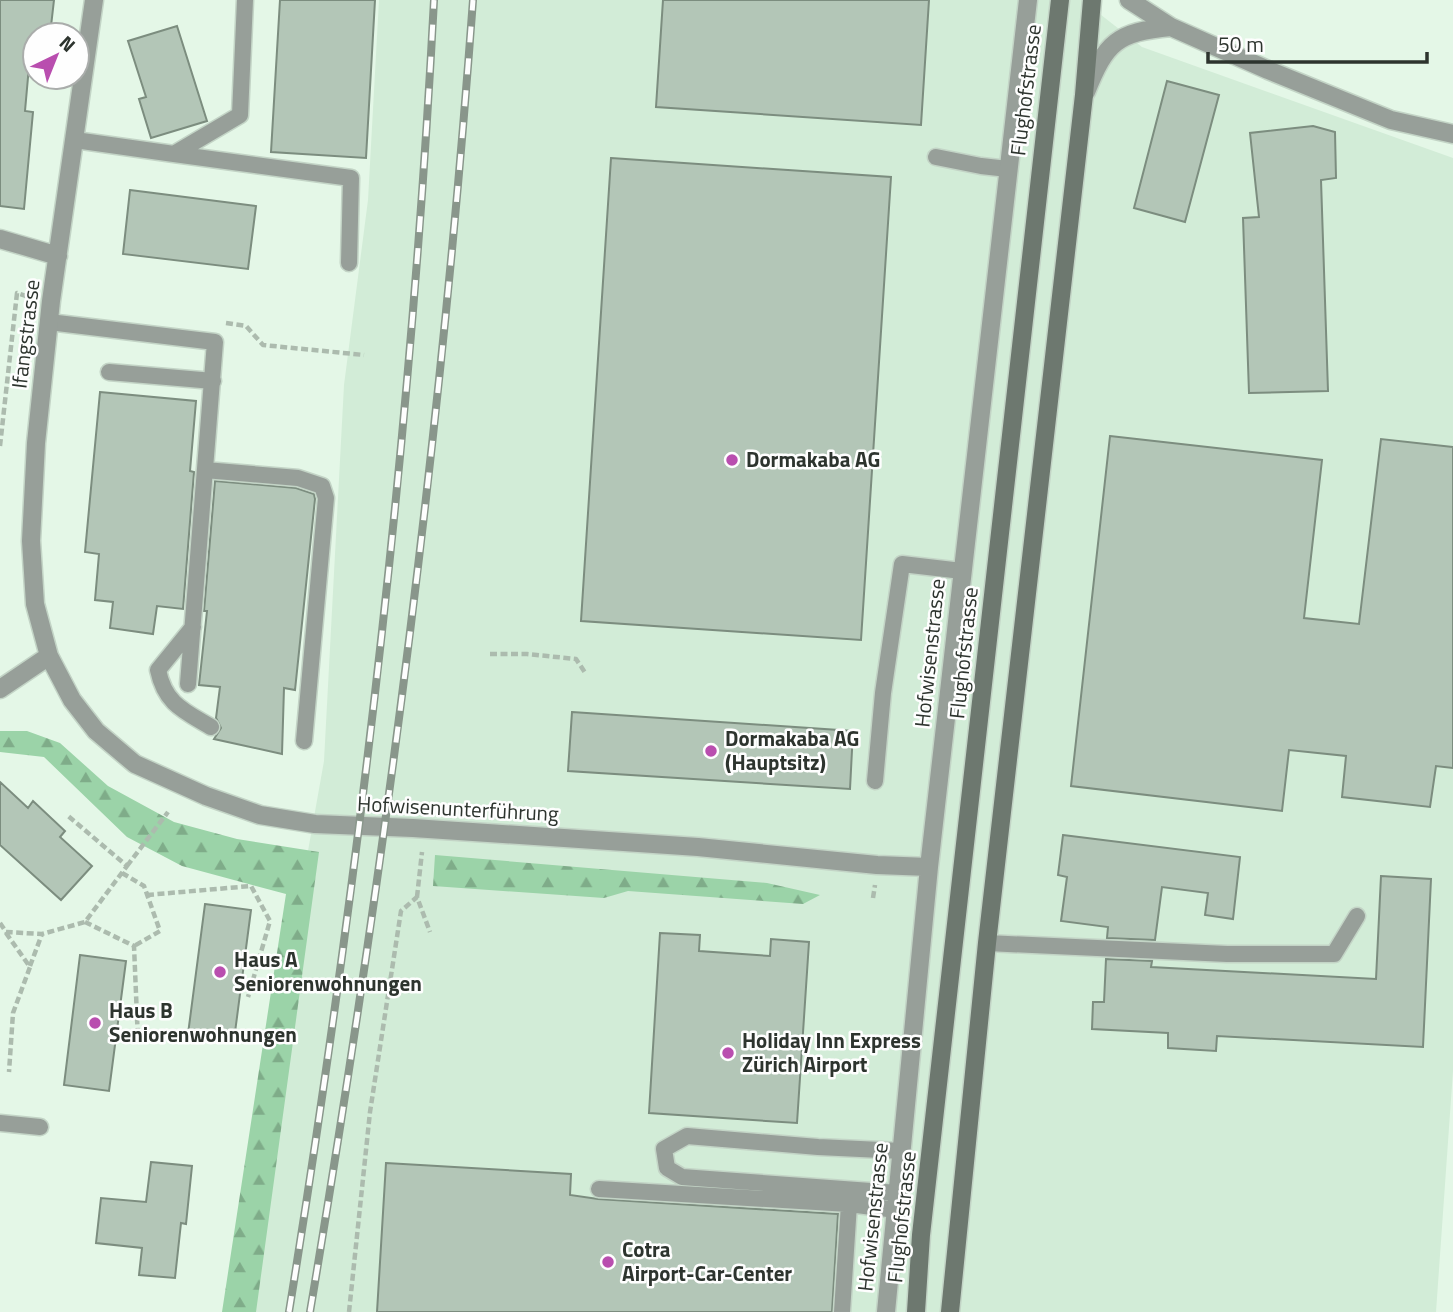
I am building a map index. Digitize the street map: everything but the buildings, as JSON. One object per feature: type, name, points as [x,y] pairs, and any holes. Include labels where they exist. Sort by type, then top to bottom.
[{"type":"main road","name":"Flughofstrasse","points":[[916,1312],[921,1236],[1060,0]]},
{"type":"main road","points":[[950,1312],[987,943],[1084,95],[1092,0]]},
{"type":"street","name":"Ifangstrasse","points":[[49,656],[35,604],[31,541],[36,443],[49,322],[94,0]]},
{"type":"street","name":"Hofwisenstrasse","points":[[886,1312],[929,867],[1028,0]]},
{"type":"street","points":[[1129,0],[1171,27],[1268,70],[1391,120],[1453,134]]},
{"type":"street","points":[[1084,95],[1098,62],[1115,43],[1131,33],[1171,27]]},
{"type":"street","points":[[0,239],[58,256]]},
{"type":"street","points":[[0,689],[49,656]]},
{"type":"street","name":"Hofwisenunterführung","points":[[49,656],[72,700],[88,721],[135,764],[206,796],[260,815],[315,824],[698,847],[929,867]]},
{"type":"lane","points":[[174,154],[240,115],[245,0]]},
{"type":"lane","points":[[75,141],[351,178],[349,264]]},
{"type":"lane","points":[[936,157],[1008,169]]},
{"type":"lane","points":[[49,322],[215,342],[188,684]]},
{"type":"lane","points":[[109,372],[213,381]]},
{"type":"lane","points":[[205,470],[298,478],[322,486],[326,498],[304,741]]},
{"type":"lane","points":[[875,781],[883,693],[902,564],[962,571]]},
{"type":"lane","points":[[193,627],[158,670],[160,681],[176,707],[211,727]]},
{"type":"lane","points":[[987,943],[1227,954],[1334,954],[1357,916]]},
{"type":"lane","points":[[0,1123],[40,1127]]},
{"type":"lane","points":[[897,1202],[682,1177],[667,1168],[664,1149],[687,1136],[902,1151]]},
{"type":"lane","points":[[599,1189],[849,1204],[897,1202]]},
{"type":"lane","points":[[842,1312],[849,1204]]},
{"type":"path","points":[[0,446],[17,293],[35,299]]},
{"type":"path","points":[[490,654],[527,654],[576,659],[586,674]]},
{"type":"path","points":[[6,932],[42,934],[85,922],[168,812]]},
{"type":"path","points":[[67,815],[127,866]]},
{"type":"path","points":[[422,848],[417,897],[430,932]]},
{"type":"path","points":[[122,873],[144,886],[160,931],[134,946]]},
{"type":"path","points":[[147,895],[251,886],[270,921],[248,997]]},
{"type":"path","points":[[349,1312],[370,1112],[401,911],[417,897]]},
{"type":"path","points":[[85,922],[134,946]]},
{"type":"path","points":[[0,923],[30,967]]},
{"type":"path","points":[[9,1072],[13,1013],[42,934]]},
{"type":"path","points":[[134,946],[138,1041]]},
{"type":"shaded area","points":[[379,0],[1082,0],[1142,47],[1453,158],[1453,1071],[1436,1312],[226,1312],[324,761],[344,385],[368,200]]},
{"type":"green space","points":[[0,731],[27,731],[60,743],[108,786],[174,822],[237,839],[319,852],[256,1312],[222,1312],[286,894],[182,866],[127,837],[44,757],[0,752]]},
{"type":"green space","points":[[435,855],[767,883],[820,895],[803,904],[628,891],[604,898],[433,886]]},
{"type":"railway","points":[[289,1312],[338,986],[379,658],[411,330],[434,0]]},
{"type":"railway","points":[[310,1312],[362,986],[407,658],[444,329],[473,0]]},
{"type":"place","name":"Dormakaba AG","points":[[732,460]]},
{"type":"place","name":"Dormakaba AG (Hauptsitz)","points":[[711,751]]},
{"type":"place","name":"Haus A Seniorenwohnungen","points":[[220,972]]},
{"type":"place","name":"Haus B Seniorenwohnungen","points":[[95,1023]]},
{"type":"place","name":"Holiday Inn Express Zürich Airport","points":[[728,1053]]},
{"type":"place","name":"Cotra Airport-Car-Center","points":[[608,1262]]}]
